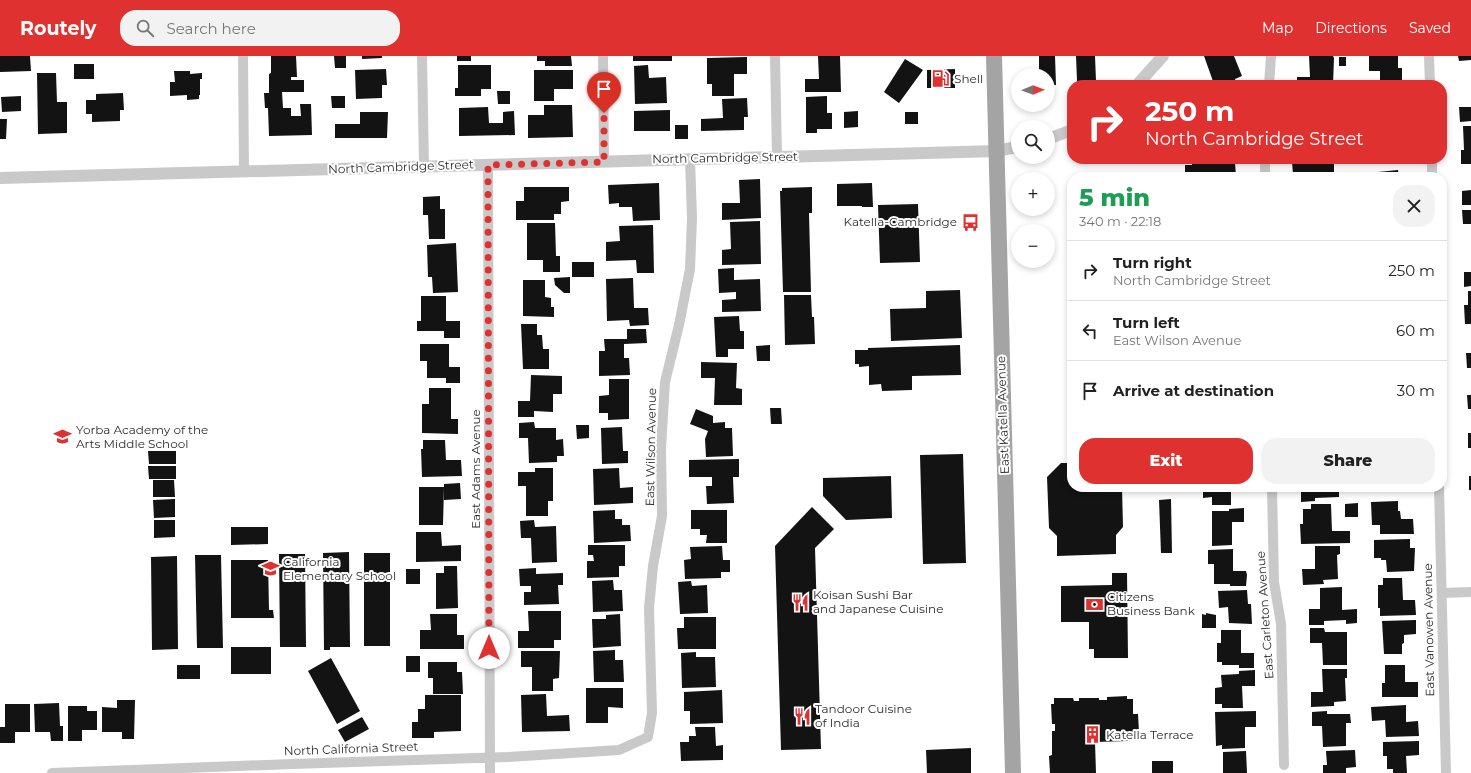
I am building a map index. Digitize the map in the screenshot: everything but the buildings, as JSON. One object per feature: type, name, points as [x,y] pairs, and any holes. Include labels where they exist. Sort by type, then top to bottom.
[{"type":"main road","name":"East Katella Avenue","points":[[994,56],[1013,773]]},
{"type":"street","points":[[243,56],[244,171]]},
{"type":"street","points":[[422,56],[424,166]]},
{"type":"street","points":[[603,56],[604,162]]},
{"type":"street","points":[[775,56],[777,157]]},
{"type":"street","points":[[1141,80],[1163,56]]},
{"type":"street","points":[[1269,80],[1271,56]]},
{"type":"street","points":[[1429,56],[1430,80]]},
{"type":"street","points":[[1055,136],[1067,132]]},
{"type":"street","name":"North Cambridge Street","points":[[0,178],[996,151],[1011,148]]},
{"type":"street","name":"East Wilson Avenue","points":[[648,737],[652,713],[650,608],[652,566],[662,516],[661,448],[665,382],[679,325],[690,269],[692,218],[690,159]]},
{"type":"street","name":"East Adams Avenue","points":[[488,165],[490,773]]},
{"type":"street","name":"East Carleton Avenue","points":[[1272,492],[1274,582],[1281,624],[1284,765]]},
{"type":"street","name":"East Vanowen Avenue","points":[[1439,492],[1446,773]]},
{"type":"street","points":[[1442,593],[1471,592]]},
{"type":"street","name":"North California Street","points":[[52,773],[215,770],[490,758],[619,750],[648,737]]},
{"type":"place","name":"Shell","points":[[941,79]]},
{"type":"place","name":"Katella-Cambridge","points":[[970,222]]},
{"type":"place","name":"Yorba Academy of the Arts Middle School","points":[[63,437]]},
{"type":"place","name":"California Elementary School","points":[[270,569]]},
{"type":"place","name":"Koisan Sushi Bar and Japanese Cuisine","points":[[800,602]]},
{"type":"place","name":"Citizens Business Bank","points":[[1094,604]]},
{"type":"place","name":"Tandoor Cuisine of India","points":[[802,716]]},
{"type":"place","name":"Katella Terrace","points":[[1093,735]]},
{"type":"route","points":[[489,648],[488,165],[604,162],[604,113]]}]
